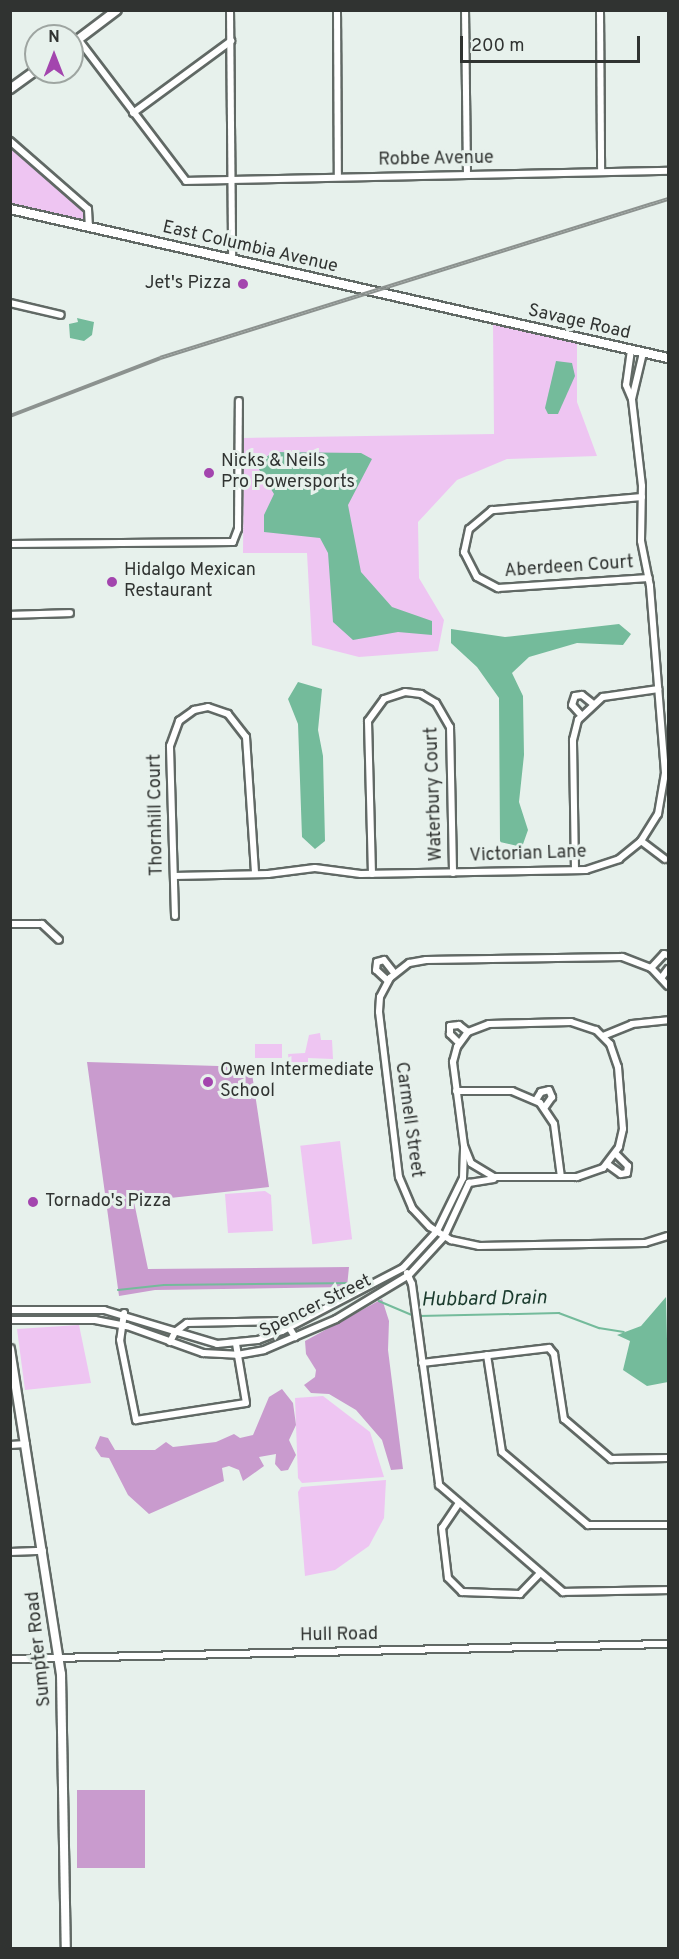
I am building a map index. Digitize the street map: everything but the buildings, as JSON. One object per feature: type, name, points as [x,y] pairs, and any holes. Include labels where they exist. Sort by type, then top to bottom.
[{"type":"main road","points":[[84,34],[117,10]]},
{"type":"main road","points":[[10,89],[24,79]]},
{"type":"street","points":[[231,10],[232,260]]},
{"type":"street","points":[[337,10],[338,177]]},
{"type":"street","points":[[465,10],[467,175]]},
{"type":"street","points":[[600,10],[601,172]]},
{"type":"street","points":[[133,113],[231,41]]},
{"type":"street","name":"Robbe Avenue","points":[[84,52],[180,177],[204,181],[669,171]]},
{"type":"street","points":[[10,141],[88,209],[89,226]]},
{"type":"street","name":"East Columbia Avenue","points":[[10,209],[483,316]]},
{"type":"street","points":[[10,303],[61,315]]},
{"type":"street","name":"Savage Road","points":[[483,316],[669,358]]},
{"type":"street","name":"Victorian Lane","points":[[174,876],[255,874],[315,868],[372,874],[575,870],[612,862],[641,841],[656,818],[664,789],[649,578],[641,541],[642,497],[632,399],[626,385],[631,350]]},
{"type":"street","name":"Victorian Lane","points":[[632,399],[643,353]]},
{"type":"street","points":[[10,544],[233,542],[238,529],[239,401]]},
{"type":"street","name":"Aberdeen Court","points":[[642,497],[492,510],[472,523],[464,552],[477,577],[498,588],[649,578]]},
{"type":"street","points":[[10,615],[70,613]]},
{"type":"street","points":[[575,870],[573,740],[581,715],[592,704],[613,693],[658,689]]},
{"type":"street","name":"Waterbury Court","points":[[372,874],[368,721],[384,699],[405,692],[421,694],[436,703],[450,727],[453,873]]},
{"type":"street","points":[[581,715],[572,705],[575,696],[582,695],[592,704]]},
{"type":"street","name":"Thornhill Court","points":[[175,916],[170,746],[179,721],[194,710],[208,707],[234,718],[246,737],[255,874]]},
{"type":"street","points":[[641,841],[665,859]]},
{"type":"street","points":[[10,924],[42,924],[59,940]]},
{"type":"street","points":[[651,968],[664,954],[669,955]]},
{"type":"street","name":"Carmell Street","points":[[669,986],[651,968],[613,956],[426,960],[409,963],[394,973],[388,981],[379,1012],[399,1177],[412,1209],[437,1231],[444,1236],[479,1246],[645,1243],[669,1236]]},
{"type":"street","points":[[388,981],[376,970],[377,962],[384,960],[394,973]]},
{"type":"street","points":[[662,977],[669,969]]},
{"type":"street","points":[[603,1036],[632,1024],[669,1020]]},
{"type":"street","points":[[10,1310],[82,1308],[124,1313],[193,1339],[236,1344],[289,1327],[403,1268],[437,1231],[463,1178],[464,1146],[453,1062],[459,1043],[468,1032],[489,1024],[571,1022],[587,1026],[603,1036],[618,1067],[623,1129],[616,1154],[607,1164],[587,1175],[561,1178],[502,1178],[477,1168],[468,1158],[464,1146]]},
{"type":"street","points":[[459,1043],[450,1034],[450,1026],[459,1025],[468,1032]]},
{"type":"street","points":[[536,1100],[541,1092],[549,1090],[552,1097],[545,1107]]},
{"type":"street","points":[[456,1091],[512,1091],[536,1100],[545,1107],[556,1132],[561,1178]]},
{"type":"street","points":[[607,1164],[621,1174],[627,1173],[628,1166],[616,1154]]},
{"type":"street","name":"Spencer Street","points":[[10,1320],[77,1319],[121,1324],[203,1353],[237,1355],[264,1350],[356,1308],[409,1275],[444,1236],[469,1183],[502,1178]]},
{"type":"street","points":[[403,1268],[409,1275],[436,1480],[459,1503],[566,1593],[669,1590]]},
{"type":"street","points":[[124,1313],[121,1324],[123,1362],[136,1420],[246,1403],[236,1344]]},
{"type":"street","points":[[170,1342],[175,1332],[187,1323],[278,1320],[285,1321],[296,1337]]},
{"type":"street","name":"Sumpter Road","points":[[10,1349],[59,1658],[66,1948]]},
{"type":"street","points":[[422,1363],[551,1350],[564,1419],[611,1459],[669,1458]]},
{"type":"street","points":[[487,1355],[502,1452],[588,1526],[669,1524]]},
{"type":"street","points":[[10,1445],[26,1444]]},
{"type":"street","points":[[459,1503],[441,1527],[448,1578],[462,1592],[520,1594],[540,1573]]},
{"type":"street","points":[[10,1552],[43,1551]]},
{"type":"street","name":"Hull Road","points":[[10,1659],[669,1644]]},
{"type":"shaded area","points":[[11,146],[85,212],[86,216],[81,220],[11,203]]},
{"type":"shaded area","points":[[77,318],[94,322],[92,335],[84,341],[70,338],[69,324],[78,322]]},
{"type":"shaded area","points":[[493,324],[577,343],[577,402],[597,456],[507,459],[457,480],[418,522],[419,578],[444,620],[438,651],[359,657],[312,645],[307,553],[243,553],[244,438],[494,434]]},
{"type":"shaded area","points":[[556,361],[572,363],[575,376],[558,414],[548,414],[545,408]]},
{"type":"shaded area","points":[[272,452],[361,453],[372,459],[348,505],[361,572],[392,607],[432,621],[432,635],[398,632],[353,640],[333,622],[328,553],[320,538],[264,532],[264,515],[274,494],[257,466]]},
{"type":"shaded area","points":[[619,624],[631,634],[623,645],[577,643],[529,657],[512,673],[523,696],[524,755],[519,802],[528,830],[522,847],[500,842],[499,698],[477,667],[451,643],[451,629],[505,637]]},
{"type":"shaded area","points":[[298,682],[322,689],[318,730],[323,756],[325,841],[315,849],[302,837],[298,724],[288,699]]},
{"type":"shaded area","points":[[320,1033],[321,1040],[332,1040],[333,1059],[308,1058],[308,1062],[289,1063],[288,1054],[305,1053],[309,1035]]},
{"type":"shaded area","points":[[255,1044],[282,1044],[282,1058],[255,1058]]},
{"type":"shaded area","points":[[87,1062],[251,1067],[269,1187],[134,1202],[148,1269],[349,1267],[347,1287],[155,1290],[119,1296]]},
{"type":"shaded area","points":[[340,1141],[352,1239],[312,1244],[300,1146]]},
{"type":"shaded area","points":[[265,1191],[271,1195],[273,1231],[228,1233],[225,1194]]},
{"type":"shaded area","points":[[666,1297],[668,1382],[647,1386],[623,1370],[630,1341],[617,1335],[641,1326]]},
{"type":"shaded area","points":[[382,1299],[389,1321],[388,1350],[403,1469],[391,1470],[382,1440],[356,1410],[329,1394],[311,1393],[304,1385],[315,1377],[316,1370],[306,1354],[305,1341]]},
{"type":"shaded area","points":[[79,1325],[91,1383],[25,1390],[17,1329]]},
{"type":"shaded area","points":[[282,1389],[293,1403],[296,1425],[289,1440],[296,1455],[288,1470],[281,1471],[275,1464],[276,1454],[259,1457],[264,1466],[243,1481],[239,1470],[229,1466],[222,1468],[224,1481],[149,1514],[128,1495],[109,1458],[101,1457],[95,1448],[100,1436],[108,1438],[115,1450],[155,1450],[166,1442],[173,1447],[216,1442],[234,1434],[240,1438],[253,1435],[269,1397]]},
{"type":"shaded area","points":[[323,1396],[370,1432],[384,1477],[302,1483],[298,1478],[295,1398]]},
{"type":"shaded area","points":[[386,1480],[384,1518],[369,1546],[335,1570],[305,1576],[298,1492],[301,1487]]},
{"type":"shaded area","points":[[77,1790],[145,1790],[145,1868],[77,1868]]},
{"type":"waterway","name":"Hubbard Drain","points":[[118,1290],[164,1285],[358,1283]]},
{"type":"waterway","name":"Hubbard Drain","points":[[379,1301],[414,1316]]},
{"type":"waterway","name":"Hubbard Drain","points":[[419,1316],[559,1313],[599,1328],[624,1332]]},
{"type":"railway","points":[[10,416],[160,358],[668,199]]},
{"type":"place","name":"Jet's Pizza","points":[[243,284]]},
{"type":"place","name":"Nicks & Neils Pro Powersports","points":[[209,473]]},
{"type":"place","name":"Hidalgo Mexican Restaurant","points":[[112,582]]},
{"type":"place","name":"Owen Intermediate School","points":[[208,1082]]},
{"type":"place","name":"Tornado's Pizza","points":[[33,1202]]}]
